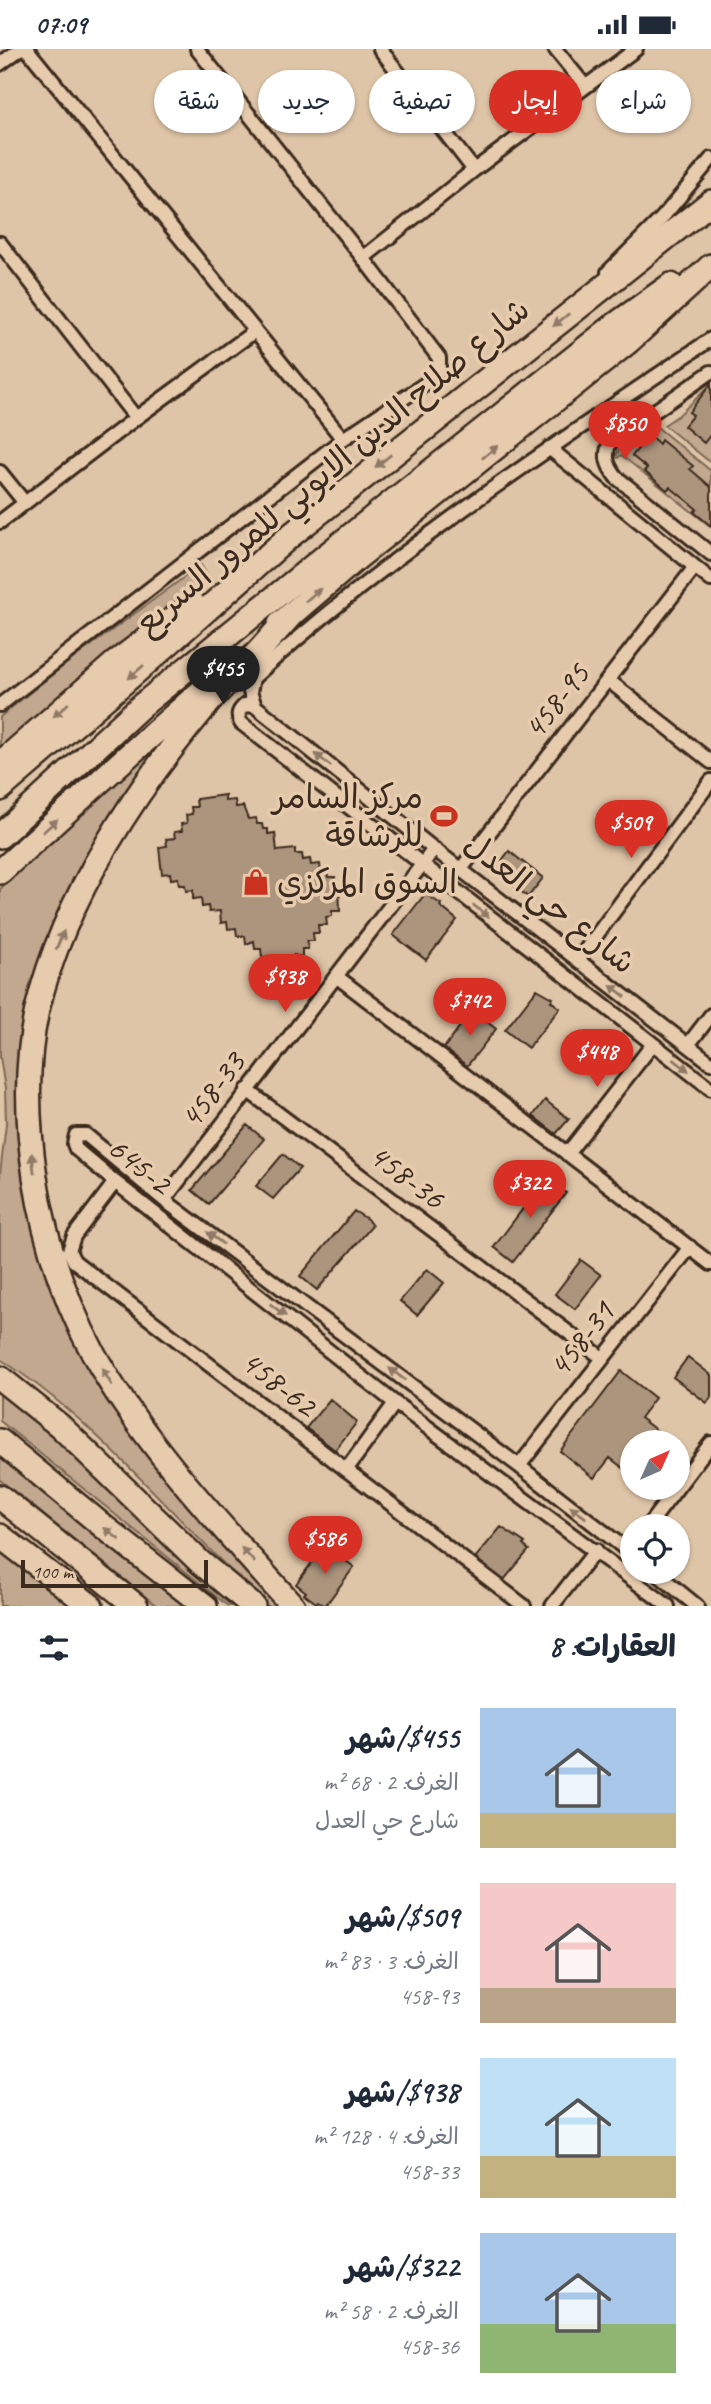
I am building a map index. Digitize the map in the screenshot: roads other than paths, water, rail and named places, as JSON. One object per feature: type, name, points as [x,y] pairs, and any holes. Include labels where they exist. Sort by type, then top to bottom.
[{"type":"highway","name":"شارع صلاح الدين الايوبي للمرور السريع","points":[[0,789],[160,652],[290,535],[711,202]]},
{"type":"highway","name":"شارع صلاح الدين الايوبي للمرور السريع","points":[[0,836],[141,706],[615,325],[711,256]]},
{"type":"highway","points":[[0,872],[290,615],[357,558],[629,341],[711,266]]},
{"type":"highway","points":[[0,764],[114,664],[290,535]]},
{"type":"highway","points":[[290,615],[216,694],[156,771],[95,866],[58,943],[44,984],[32,1042],[29,1100],[33,1166],[43,1222],[61,1279],[89,1345],[125,1405],[151,1440],[225,1530],[293,1606]]},
{"type":"highway","points":[[0,1378],[51,1418],[200,1562],[253,1606]]},
{"type":"highway","points":[[0,1441],[205,1606]]},
{"type":"highway","points":[[0,1497],[136,1606]]},
{"type":"highway","points":[[0,1536],[91,1606]]},
{"type":"street","points":[[0,64],[20,49]]},
{"type":"street","points":[[27,49],[343,439]]},
{"type":"street","points":[[1,704],[343,439],[431,380],[439,370],[439,358],[197,49]]},
{"type":"street","points":[[380,49],[474,170]]},
{"type":"street","points":[[555,49],[585,86]]},
{"type":"street","points":[[363,258],[474,170],[636,49]]},
{"type":"street","points":[[589,297],[604,277],[662,218],[711,159]]},
{"type":"street","points":[[0,243],[136,418]]},
{"type":"street","points":[[0,522],[255,331]]},
{"type":"street","points":[[255,706],[250,692],[253,678],[412,547],[549,448],[711,339]]},
{"type":"street","points":[[711,373],[610,442],[606,455],[607,463],[615,477],[711,554]]},
{"type":"street","points":[[549,448],[711,580]]},
{"type":"street","points":[[0,472],[25,503]]},
{"type":"street","points":[[357,558],[375,577]]},
{"type":"street","name":"458-95","points":[[461,869],[695,567]]},
{"type":"street","points":[[608,680],[711,762]]},
{"type":"street","name":"شارع حي العدل","points":[[711,1062],[434,849],[255,706],[245,705],[240,710],[238,717],[241,723],[711,1089]]},
{"type":"street","points":[[578,960],[711,781]]},
{"type":"street","name":"458-33","points":[[145,1205],[159,1196],[247,1090],[434,849]]},
{"type":"street","points":[[336,976],[711,1264]]},
{"type":"street","points":[[688,1045],[711,1015]]},
{"type":"street","points":[[567,1154],[653,1044]]},
{"type":"street","name":"458-36","points":[[247,1090],[601,1357]]},
{"type":"street","name":"645-2","points":[[620,1543],[159,1196],[86,1135],[76,1135],[76,1149],[115,1182],[395,1403],[668,1606]]},
{"type":"street","name":"458-62","points":[[115,1182],[74,1236],[69,1251],[74,1261],[524,1606]]},
{"type":"street","name":"458-31","points":[[519,1466],[601,1357],[690,1247]]},
{"type":"street","points":[[346,1470],[395,1403]]},
{"type":"street","points":[[657,1514],[711,1443]]},
{"type":"street","points":[[552,1606],[596,1550]]},
{"type":"street","points":[[670,1584],[697,1606]]},
{"type":"place","name":"مركز السامر للرشاقة","points":[[444,816]]},
{"type":"place","name":"السوق المركزي","points":[[256,882]]}]
